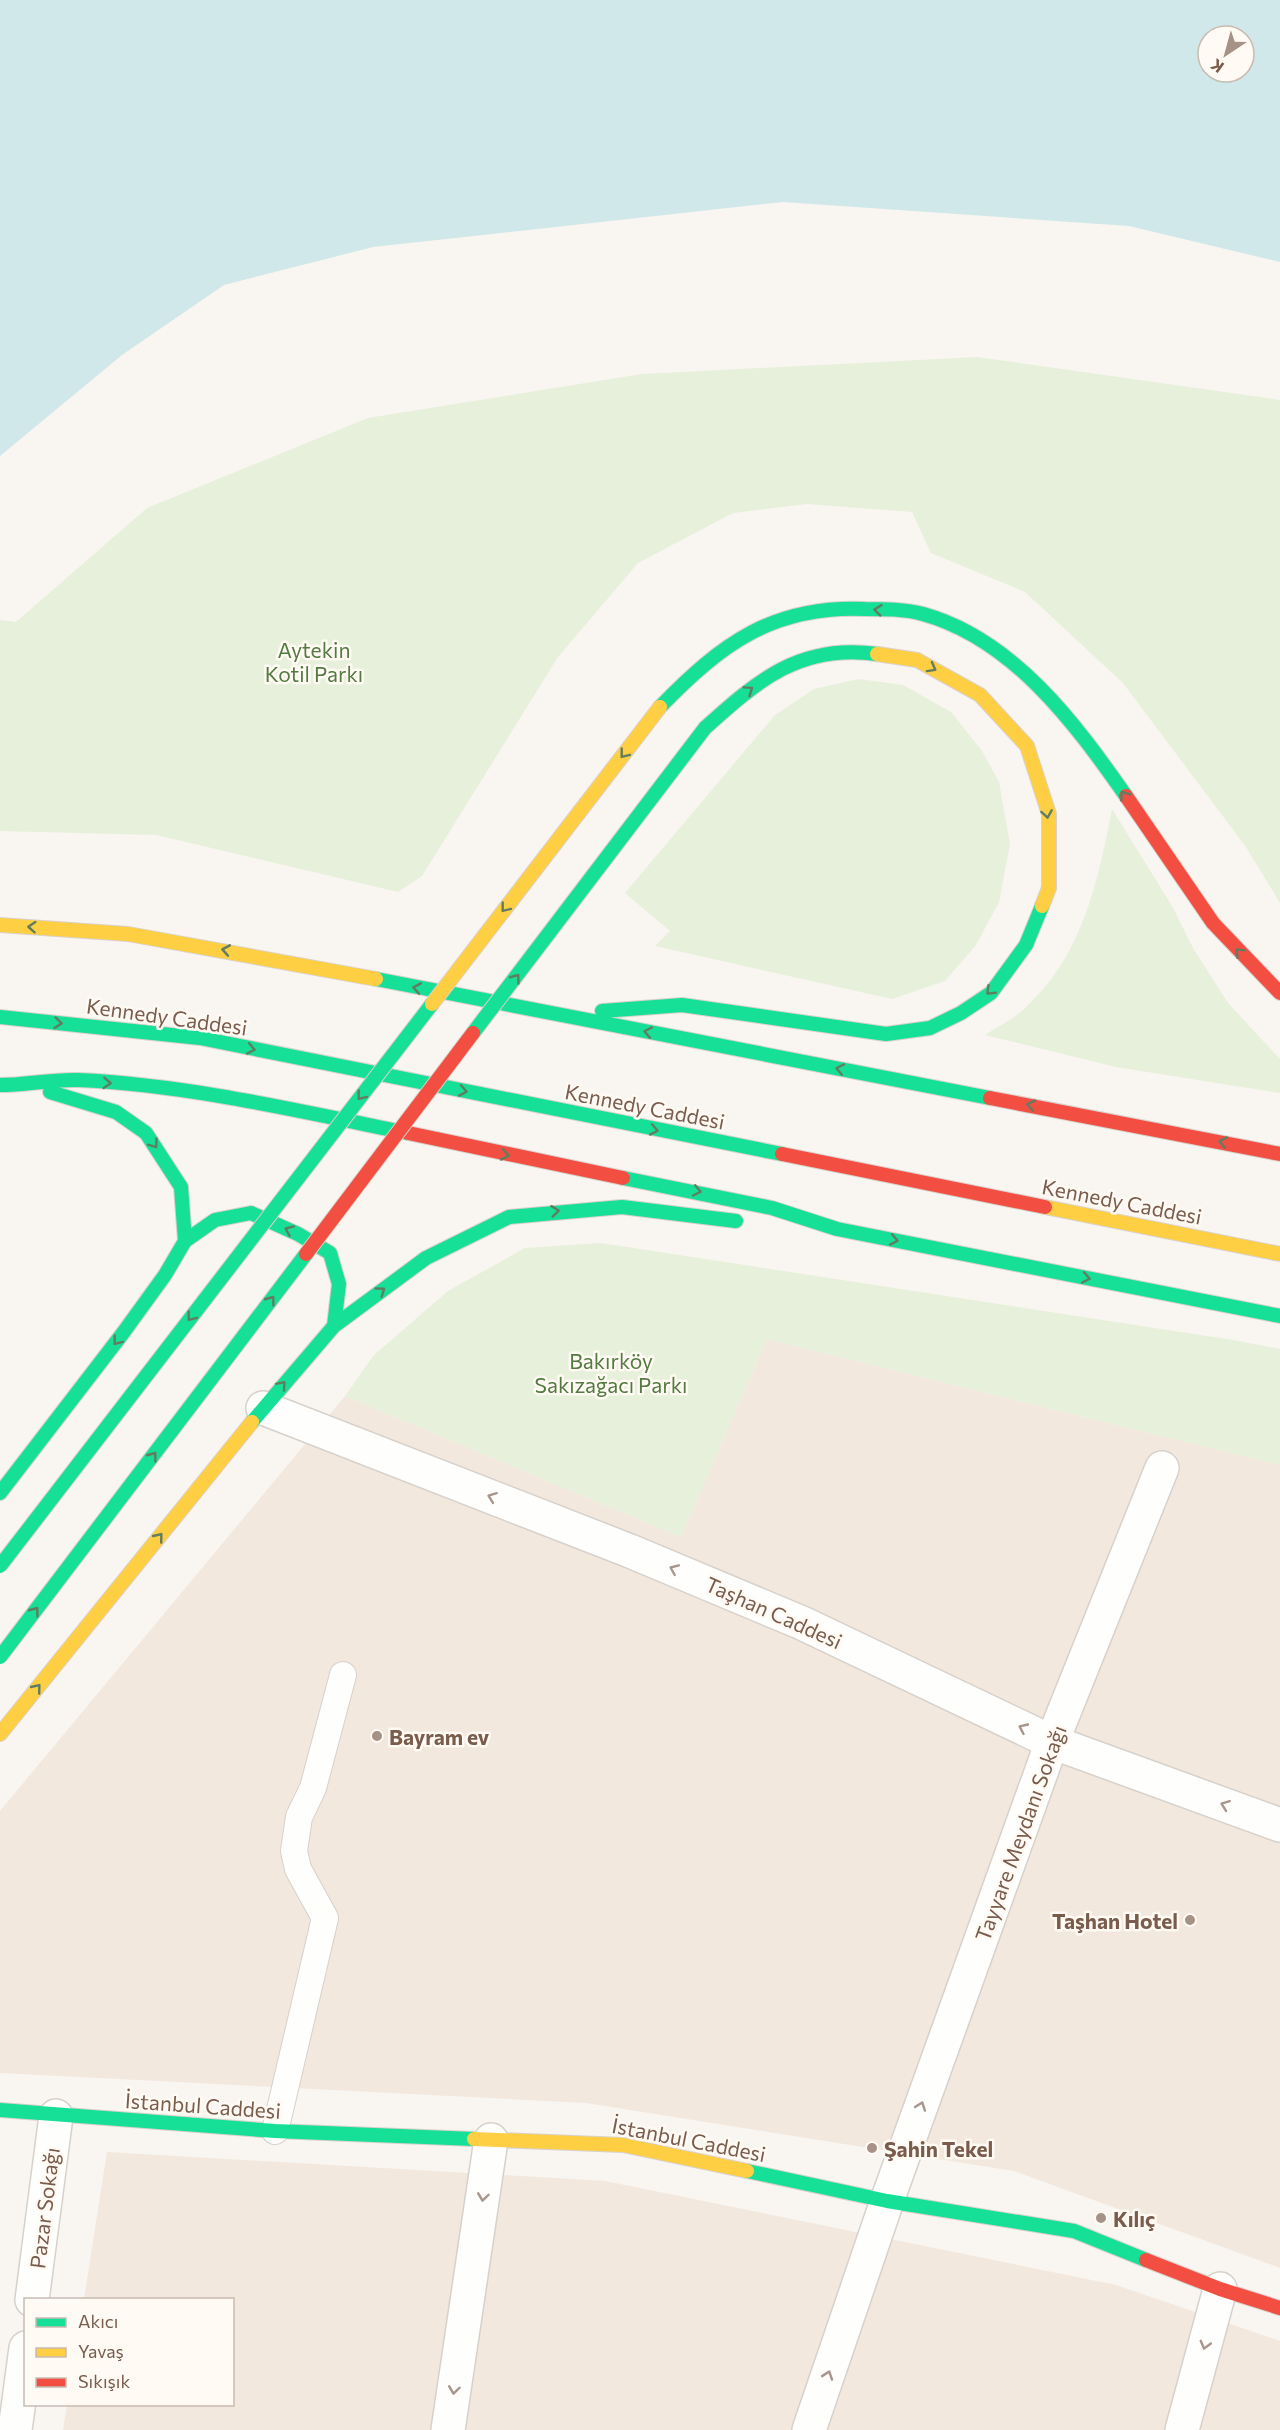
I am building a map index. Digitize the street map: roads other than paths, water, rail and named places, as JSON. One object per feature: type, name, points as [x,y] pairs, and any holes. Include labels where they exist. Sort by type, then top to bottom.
[{"type":"main road","points":[[0,1566],[660,707],[696,668],[742,636],[786,615],[844,606],[926,615],[977,638],[1028,676],[1075,726],[1222,935],[1280,993]]},
{"type":"main road","points":[[0,1658],[705,729],[742,695],[778,671],[815,655],[849,650],[917,660],[980,695],[1027,746],[1049,814],[1049,888],[1026,945],[991,993],[961,1013],[930,1028],[886,1034],[805,1020],[682,1005],[557,1014]]},
{"type":"main road","points":[[0,925],[128,934],[233,951],[1280,1154]]},
{"type":"main road","name":"Kennedy Caddesi","points":[[0,1017],[200,1038],[1280,1254]]},
{"type":"main road","points":[[0,1085],[28,1085],[75,1080],[141,1085],[274,1106],[772,1208],[837,1229],[1280,1316]]},
{"type":"main road","points":[[28,1085],[116,1112],[146,1133],[181,1187],[184,1241]]},
{"type":"main road","points":[[0,1734],[263,1408],[334,1326],[426,1258],[509,1217],[622,1207],[751,1223]]},
{"type":"main road","points":[[2,1488],[129,1325],[165,1275],[184,1241],[215,1220],[251,1213],[298,1234],[330,1253],[339,1284],[334,1326]]},
{"type":"main road","points":[[784,1226],[837,1229]]},
{"type":"main road","name":"İstanbul Caddesi","points":[[0,2110],[274,2131],[622,2145],[887,2200],[1074,2231],[1220,2289],[1280,2308]]},
{"type":"street","name":"Taşhan Caddesi","points":[[263,1408],[630,1551],[802,1623],[1052,1742],[1280,1825]]},
{"type":"street","name":"Tayyare Meydanı Sokağı","points":[[809,2430],[887,2200],[1052,1742],[1162,1468]]},
{"type":"street","name":"Pazar Sokağı","points":[[32,2298],[56,2116]]},
{"type":"street","points":[[448,2430],[491,2140]]},
{"type":"street","points":[[1182,2430],[1220,2289]]},
{"type":"street","points":[[15,2430],[24,2363]]},
{"type":"lane","points":[[274,2131],[325,1918],[298,1869],[294,1851],[299,1817],[313,1788],[343,1675]]},
{"type":"water","points":[[0,0],[1280,0],[1280,262],[1129,226],[783,202],[373,247],[224,285],[122,355],[0,456]]},
{"type":"place","name":"Bayram ev","points":[[377,1736]]},
{"type":"place","name":"Taşhan Hotel","points":[[1190,1920]]},
{"type":"place","name":"Şahin Tekel","points":[[872,2148]]},
{"type":"place","name":"Kılıç","points":[[1101,2218]]},
{"type":"park label","name":"Aytekin Kotil Parkı","points":[[314,661]]},
{"type":"park label","name":"Bakırköy Sakızağacı Parkı","points":[[611,1372]]}]
